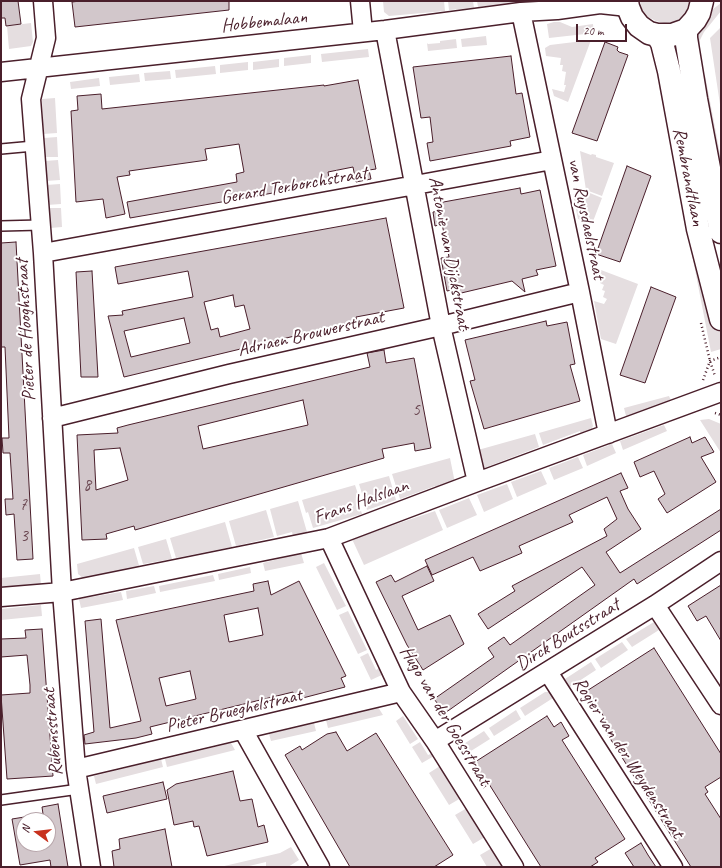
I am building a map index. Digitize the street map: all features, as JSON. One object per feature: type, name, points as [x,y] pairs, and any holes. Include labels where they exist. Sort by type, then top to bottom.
[{"type":"main road","points":[[627,4],[632,17],[639,26],[657,35],[672,35],[686,30],[695,20],[706,2]]},
{"type":"main road","name":"Rembrandtlaan","points":[[686,30],[696,99],[721,232]]},
{"type":"main road","name":"Rembrandtlaan","points":[[657,35],[662,43],[669,71],[698,229],[721,319]]},
{"type":"street","name":"Pieter de Hooghstraat","points":[[43,1],[46,38],[31,100],[43,253],[62,592]]},
{"type":"street","points":[[360,1],[363,32]]},
{"type":"street","name":"Hobbemalaan","points":[[1,72],[385,30],[520,12],[557,5],[627,4]]},
{"type":"street","name":"van Ruysdaelstraat","points":[[520,12],[580,292],[608,434]]},
{"type":"street","name":"Antonie van Dijckstraat","points":[[385,30],[441,326],[477,482]]},
{"type":"street","name":"Gerard Terborchstraat","points":[[43,253],[552,160]]},
{"type":"street","name":"Adriaen Brouwerstraat","points":[[52,418],[229,374],[441,326],[580,292]]},
{"type":"street","name":"Frans Halslaan","points":[[1,597],[62,592],[329,538],[721,392]]},
{"type":"street","name":"Hugo van der Goesstraat","points":[[329,538],[401,692],[435,741],[514,867]]},
{"type":"street","name":"Dirck Boutsstraat","points":[[435,741],[655,605],[721,561]]},
{"type":"street","name":"Rubensstraat","points":[[62,592],[76,769],[91,867]]},
{"type":"street","points":[[655,605],[721,704]]},
{"type":"street","name":"Rogier van der Weydenstraat","points":[[548,672],[674,867]]},
{"type":"street","name":"Pieter Brueghelstraat","points":[[76,769],[401,692]]},
{"type":"street","points":[[243,730],[320,867]]},
{"type":"lane","points":[[1,149],[34,146]]},
{"type":"lane","points":[[1,226],[40,225]]},
{"type":"lane","points":[[1,800],[79,789]]},
{"type":"path","points":[[710,361],[721,358]]},
{"type":"shaded area","points":[[383,1],[444,1],[445,11],[389,16],[384,12]]},
{"type":"shaded area","points":[[448,1],[473,1],[474,8],[449,10]]},
{"type":"shaded area","points":[[477,1],[530,1],[478,7]]},
{"type":"shaded area","points":[[640,1],[690,1],[686,11],[680,18],[673,22],[664,23],[648,17],[642,9]]},
{"type":"shaded area","points":[[721,3],[721,11],[704,32],[700,40],[700,61],[693,39],[709,12]]},
{"type":"shaded area","points":[[560,22],[572,27],[593,24],[594,33],[549,38],[547,24]]},
{"type":"shaded area","points":[[31,23],[33,42],[31,46],[9,49],[7,26]]},
{"type":"shaded area","points":[[721,27],[721,111],[710,38]]},
{"type":"shaded area","points":[[486,36],[487,45],[462,47],[461,39]]},
{"type":"shaded area","points":[[456,39],[457,48],[428,51],[427,43],[440,43],[440,41]]},
{"type":"shaded area","points":[[591,40],[568,102],[554,96],[552,89],[564,92],[566,85],[564,85],[566,72],[562,71],[563,65],[560,65],[561,58],[546,56],[545,48],[550,45]]},
{"type":"shaded area","points":[[368,49],[369,57],[322,62],[321,54]]},
{"type":"shaded area","points":[[311,55],[311,63],[284,66],[284,58]]},
{"type":"shaded area","points":[[279,59],[279,67],[253,70],[253,62]]},
{"type":"shaded area","points":[[248,62],[248,70],[220,73],[220,65]]},
{"type":"shaded area","points":[[215,66],[216,74],[176,78],[175,70]]},
{"type":"shaded area","points":[[170,71],[171,79],[145,81],[144,73]]},
{"type":"shaded area","points":[[139,74],[140,82],[110,85],[109,77]]},
{"type":"shaded area","points":[[705,75],[721,159],[721,192],[698,77]]},
{"type":"shaded area","points":[[99,78],[100,86],[71,89],[70,82]]},
{"type":"shaded area","points":[[666,84],[708,290],[721,336],[721,349],[711,352],[659,85]]},
{"type":"shaded area","points":[[55,98],[57,133],[43,134],[42,99]]},
{"type":"shaded area","points":[[57,137],[58,157],[44,157],[44,138]]},
{"type":"shaded area","points":[[580,151],[591,155],[596,155],[596,157],[614,163],[602,196],[586,190]]},
{"type":"shaded area","points":[[58,160],[60,180],[46,181],[45,161]]},
{"type":"shaded area","points":[[60,184],[61,204],[47,205],[46,185]]},
{"type":"shaded area","points":[[585,191],[602,198],[592,224],[578,219],[573,194],[583,197]]},
{"type":"shaded area","points":[[47,208],[61,208],[62,227],[50,228]]},
{"type":"shaded area","points":[[601,270],[638,284],[616,344],[601,339],[594,301],[604,304],[607,299],[603,297],[605,291],[602,290],[604,285],[600,283],[602,277],[599,276]]},
{"type":"shaded area","points":[[669,396],[672,403],[627,420],[624,408]]},
{"type":"shaded area","points":[[591,418],[593,426],[590,432],[581,435],[580,431],[543,445],[539,433]]},
{"type":"shaded area","points":[[709,419],[721,424],[721,453],[700,420]]},
{"type":"shaded area","points":[[664,425],[667,431],[623,450],[620,441]]},
{"type":"shaded area","points":[[535,434],[539,447],[484,468],[481,465],[478,450]]},
{"type":"shaded area","points":[[612,444],[616,453],[587,466],[583,455]]},
{"type":"shaded area","points":[[578,457],[583,468],[554,480],[549,468]]},
{"type":"shaded area","points":[[450,458],[455,483],[437,490],[435,486],[400,499],[392,474]]},
{"type":"shaded area","points":[[541,471],[547,484],[517,497],[511,482]]},
{"type":"shaded area","points":[[389,476],[396,500],[367,510],[359,484]]},
{"type":"shaded area","points":[[507,484],[513,499],[484,512],[477,495]]},
{"type":"shaded area","points":[[355,485],[360,500],[358,501],[362,514],[313,528],[302,500]]},
{"type":"shaded area","points":[[469,498],[477,515],[447,528],[439,510]]},
{"type":"shaded area","points":[[298,501],[307,532],[293,536],[292,532],[277,536],[270,509]]},
{"type":"shaded area","points":[[266,510],[274,537],[236,546],[229,521]]},
{"type":"shaded area","points":[[435,511],[443,530],[364,565],[352,539]]},
{"type":"shaded area","points":[[225,522],[232,547],[176,558],[170,538]]},
{"type":"shaded area","points":[[166,539],[172,559],[143,564],[138,547]]},
{"type":"shaded area","points":[[134,548],[140,569],[84,579],[78,574],[77,564]]},
{"type":"shaded area","points":[[301,553],[304,563],[265,571],[263,563]]},
{"type":"shaded area","points":[[324,563],[346,606],[337,610],[316,567]]},
{"type":"shaded area","points":[[250,567],[251,573],[219,580],[218,574]]},
{"type":"shaded area","points":[[40,574],[41,585],[1,589],[1,578]]},
{"type":"shaded area","points":[[213,575],[215,581],[160,592],[159,586]]},
{"type":"shaded area","points":[[154,586],[156,593],[127,599],[126,591]]},
{"type":"shaded area","points":[[121,592],[123,600],[81,608],[79,599]]},
{"type":"shaded area","points":[[41,605],[42,616],[1,620],[1,609]]},
{"type":"shaded area","points":[[348,611],[367,650],[358,654],[339,615]]},
{"type":"shaded area","points":[[654,622],[659,630],[632,647],[626,639]]},
{"type":"shaded area","points":[[622,642],[628,650],[601,668],[595,659]]},
{"type":"shaded area","points":[[368,653],[376,670],[381,667],[384,674],[371,680],[360,657]]},
{"type":"shaded area","points":[[591,662],[596,670],[570,687],[565,679]]},
{"type":"shaded area","points":[[545,692],[549,692],[553,698],[525,716],[520,708]]},
{"type":"shaded area","points":[[378,707],[383,715],[328,728],[326,720]]},
{"type":"shaded area","points":[[516,710],[521,719],[494,736],[489,728]]},
{"type":"shaded area","points":[[403,716],[418,739],[410,744],[396,721]]},
{"type":"shaded area","points":[[314,723],[316,731],[271,741],[269,734]]},
{"type":"shaded area","points":[[484,731],[490,739],[463,756],[459,750],[459,747]]},
{"type":"shaded area","points":[[420,742],[428,755],[433,753],[434,756],[422,763],[412,747]]},
{"type":"shaded area","points":[[231,743],[235,750],[167,767],[165,759]]},
{"type":"shaded area","points":[[161,759],[163,767],[96,784],[94,776]]},
{"type":"shaded area","points":[[440,766],[461,798],[449,805],[429,773]]},
{"type":"shaded area","points":[[467,808],[485,837],[473,844],[455,815]]},
{"type":"shaded area","points":[[291,847],[299,860],[288,867],[266,867],[266,862],[249,867],[220,867],[280,853]]},
{"type":"shaded area","points":[[492,848],[504,867],[487,867],[480,855]]},
{"type":"building","points":[[1,1],[18,1],[21,24],[6,26],[5,18],[1,18]]},
{"type":"building","points":[[229,1],[229,10],[75,27],[72,2]]},
{"type":"building","points":[[605,42],[618,47],[617,50],[619,52],[628,55],[597,141],[572,133]]},
{"type":"building","points":[[511,56],[516,94],[522,93],[530,137],[510,141],[511,146],[430,161],[427,143],[433,142],[430,117],[421,118],[413,67]]},
{"type":"building","points":[[358,80],[376,169],[369,170],[371,179],[356,182],[353,167],[328,172],[330,183],[130,218],[127,202],[237,182],[236,174],[244,172],[239,144],[205,149],[207,160],[129,171],[130,175],[117,177],[125,214],[106,218],[103,199],[76,202],[71,111],[78,110],[77,96],[101,94],[102,109],[324,86]]},
{"type":"building","points":[[627,166],[651,176],[620,262],[596,254]]},
{"type":"building","points":[[520,188],[521,194],[540,190],[556,266],[536,270],[538,275],[522,279],[525,292],[512,281],[457,294],[456,289],[447,291],[441,258],[449,257],[442,224],[435,226],[433,212],[439,211],[438,203]]},
{"type":"building","points":[[386,218],[404,308],[356,317],[357,321],[124,377],[108,316],[123,315],[122,311],[193,297],[188,271],[118,284],[115,267]],"holes":[[[233,295],[235,307],[244,305],[250,329],[220,337],[218,328],[211,330],[204,302]],[[184,318],[190,343],[131,357],[124,331]]]},
{"type":"building","points":[[16,242],[33,559],[17,560],[14,514],[6,515],[5,499],[13,499],[10,453],[3,453],[2,438],[9,438],[5,347],[1,347],[1,243]]},
{"type":"building","points":[[92,271],[98,377],[81,377],[76,272]]},
{"type":"building","points":[[651,287],[676,297],[645,383],[620,375]]},
{"type":"building","points":[[546,321],[547,326],[567,322],[575,364],[570,365],[580,401],[484,429],[470,381],[475,380],[465,340]]},
{"type":"building","points":[[384,350],[386,363],[414,358],[431,448],[415,451],[414,443],[382,449],[384,458],[135,530],[134,526],[106,534],[107,539],[82,540],[77,435],[118,433],[117,428],[128,425],[370,367],[367,353]],"holes":[[[303,400],[308,425],[203,449],[198,426]],[[120,448],[128,480],[96,490],[94,450]]]},
{"type":"building","points":[[690,437],[692,443],[705,437],[714,452],[701,457],[716,482],[667,513],[658,499],[665,494],[654,471],[640,477],[634,462]]},
{"type":"building","points":[[621,473],[628,488],[620,491],[628,509],[641,529],[606,552],[620,573],[721,509],[721,530],[637,584],[634,579],[445,713],[434,699],[494,657],[488,648],[504,637],[510,645],[595,585],[582,567],[488,629],[478,614],[515,591],[512,586],[607,536],[604,529],[617,519],[607,497],[569,515],[573,522],[519,546],[522,553],[480,571],[473,557],[432,575],[425,560]]},
{"type":"building","points":[[427,566],[434,581],[402,596],[418,630],[450,615],[464,644],[423,670],[407,645],[376,582],[391,575],[395,582]]},
{"type":"building","points":[[268,581],[271,595],[299,581],[346,676],[341,678],[345,687],[295,700],[293,692],[150,727],[152,734],[136,738],[85,744],[84,735],[94,732],[85,621],[101,619],[110,728],[141,721],[116,620],[254,591],[253,584]],"holes":[[[258,608],[263,635],[229,642],[224,615]],[[190,671],[196,699],[166,706],[159,678]]]},
{"type":"building","points":[[721,585],[721,641],[706,616],[697,621],[688,606]]},
{"type":"building","points":[[42,629],[53,776],[7,779],[1,695],[30,693],[30,685],[27,655],[1,657],[1,639],[26,638],[25,630]]},
{"type":"building","points":[[654,648],[721,754],[721,777],[705,787],[708,792],[705,794],[721,819],[721,867],[691,867],[606,732],[611,728],[597,706],[592,709],[582,694]]},
{"type":"building","points":[[547,716],[554,727],[561,722],[569,736],[562,740],[625,839],[595,858],[598,862],[590,867],[541,867],[489,784],[483,788],[473,772],[479,769],[475,762]]},
{"type":"building","points":[[336,732],[347,751],[376,733],[453,855],[434,867],[350,867],[285,755],[300,746],[302,750],[327,734]]},
{"type":"building","points":[[233,771],[240,801],[252,799],[258,827],[264,825],[268,842],[207,856],[199,826],[194,827],[193,821],[174,825],[167,790],[176,784]]},
{"type":"building","points":[[163,782],[167,799],[107,813],[103,796]]},
{"type":"building","points":[[58,804],[68,867],[51,867],[50,860],[20,865],[18,852],[56,852],[56,812],[43,812],[42,807]]},
{"type":"building","points":[[16,818],[16,842],[12,819]]},
{"type":"building","points":[[165,829],[172,867],[114,867],[112,851],[120,849],[119,839]]},
{"type":"building","points":[[641,843],[656,867],[634,867],[625,853]]}]
